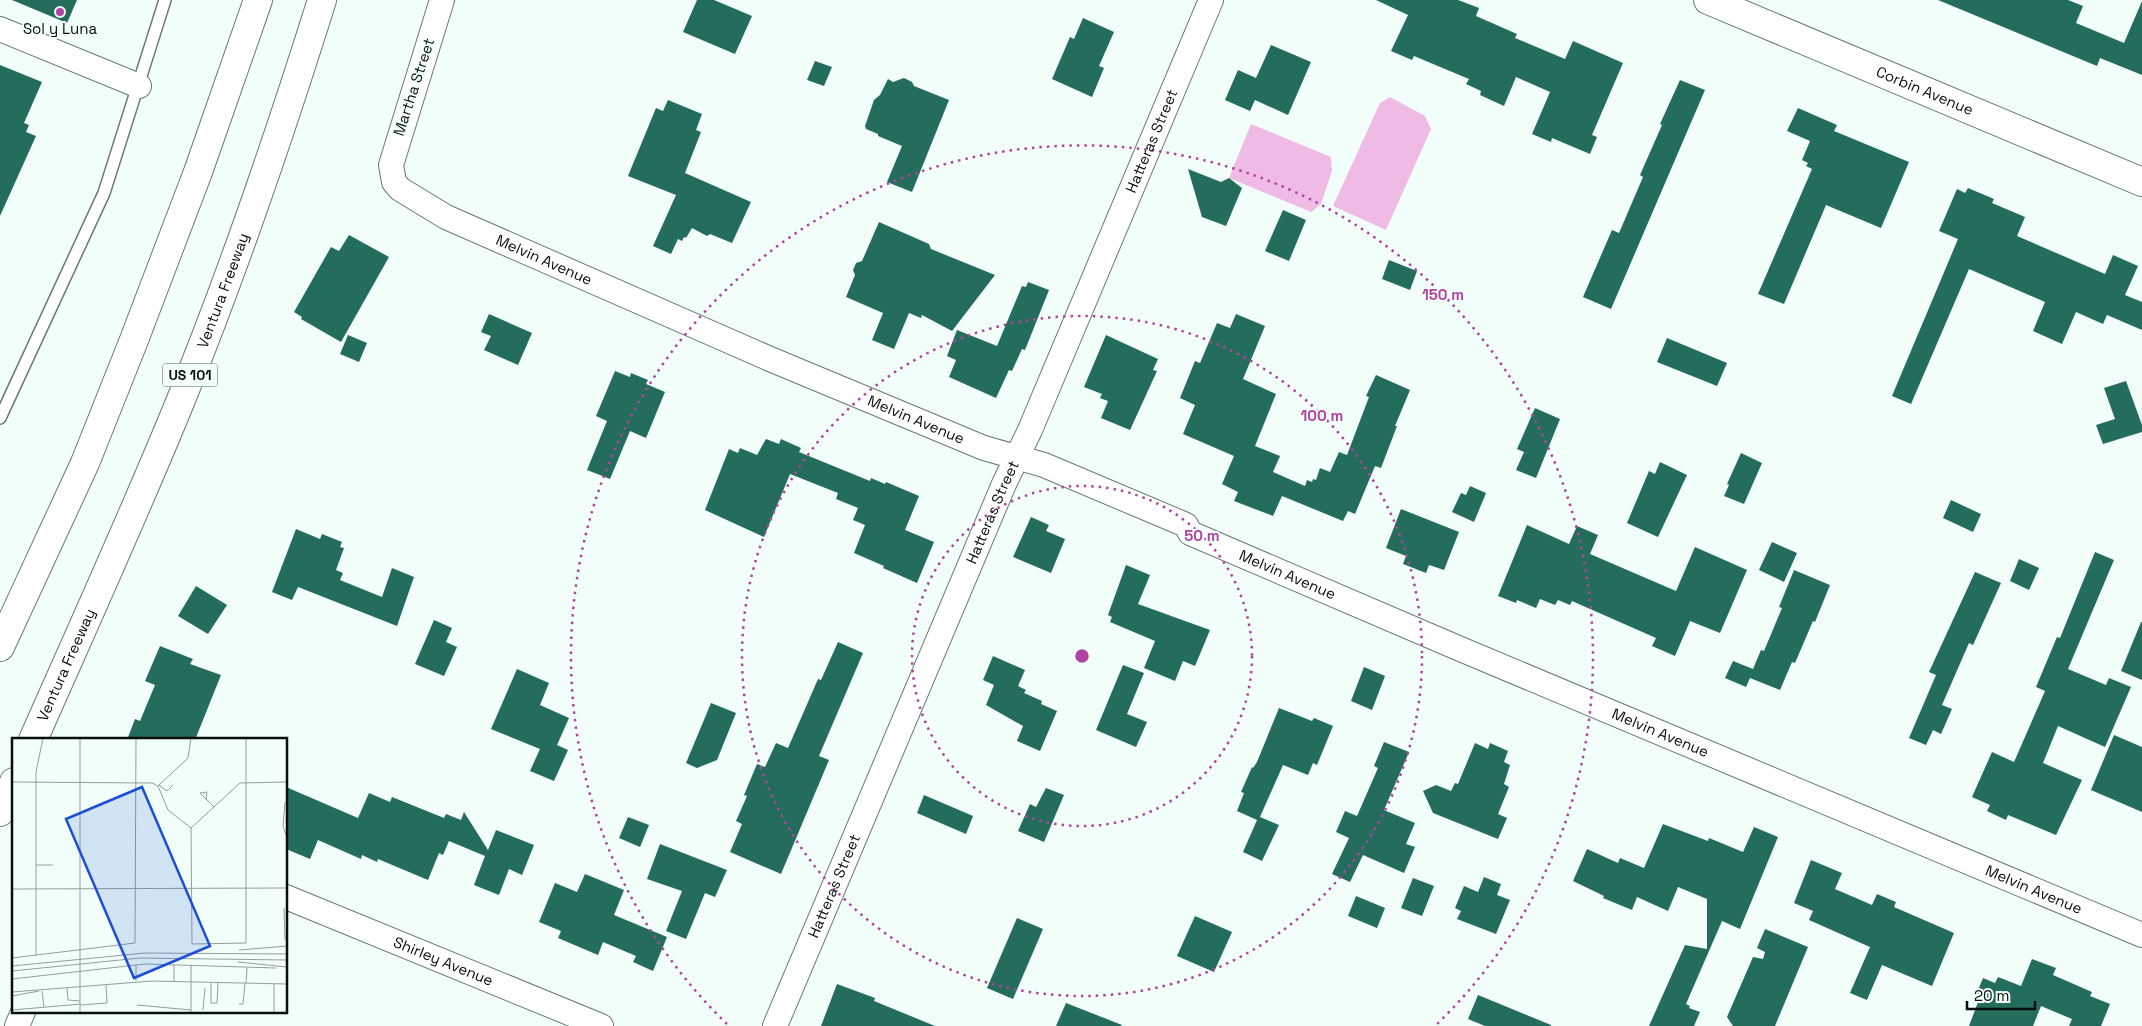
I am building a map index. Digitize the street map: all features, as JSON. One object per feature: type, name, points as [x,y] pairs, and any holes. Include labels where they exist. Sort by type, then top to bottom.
[{"type":"main road","points":[[0,647],[85,463],[198,172],[258,0]]},
{"type":"main road","name":"Ventura Freeway","points":[[34,738],[99,592],[185,388],[238,252],[280,133],[322,0]]},
{"type":"main road","name":"Corbin Avenue","points":[[1708,0],[2142,182]]},
{"type":"main road","points":[[0,812],[12,786]]},
{"type":"street","name":"Martha Street","points":[[391,174],[393,154],[442,0]]},
{"type":"street","name":"Hatteras Street","points":[[774,1026],[1004,484],[1018,457],[1211,0]]},
{"type":"street","points":[[0,29],[138,86]]},
{"type":"street","name":"Melvin Avenue","points":[[391,174],[400,189],[446,218],[939,430],[984,448],[1044,465],[1186,525],[1190,533],[2142,935]]},
{"type":"street","name":"Shirley Avenue","points":[[288,898],[601,1026]]},
{"type":"street","points":[[17,1026],[22,1014]]},
{"type":"lane","points":[[0,418],[104,193],[165,0]]},
{"type":"shaded area","points":[[1390,97],[1425,116],[1431,129],[1386,230],[1333,206],[1380,103]]},
{"type":"shaded area","points":[[1251,124],[1331,157],[1332,171],[1321,204],[1311,212],[1229,178]]},
{"type":"building","name":"Sol y Luna","points":[[12,0],[77,0],[67,23]]},
{"type":"building","points":[[697,0],[714,0],[752,16],[735,54],[683,32]]},
{"type":"building","points":[[1376,0],[1458,0],[1479,8],[1476,16],[1517,34],[1515,38],[1565,59],[1573,41],[1623,63],[1592,135],[1597,137],[1590,154],[1552,138],[1551,142],[1532,134],[1550,92],[1516,77],[1504,106],[1480,95],[1481,91],[1466,84],[1469,79],[1414,56],[1412,60],[1391,51],[1408,15]]},
{"type":"building","points":[[1938,0],[2068,0],[2083,6],[2076,23],[2124,43],[2142,1],[2142,75],[2100,58],[2097,66]]},
{"type":"building","points":[[1083,18],[1114,32],[1099,66],[1104,68],[1092,97],[1052,79],[1070,37],[1074,39]]},
{"type":"building","points":[[1271,45],[1311,62],[1288,115],[1255,100],[1250,111],[1225,100],[1238,70],[1256,78]]},
{"type":"building","points":[[815,61],[832,67],[824,86],[807,80]]},
{"type":"building","points":[[0,65],[42,82],[24,123],[29,125],[26,132],[36,136],[0,216]]},
{"type":"building","points":[[904,78],[912,82],[914,86],[949,100],[912,192],[887,182],[902,146],[878,136],[878,134],[866,129],[865,126],[874,100],[880,95],[888,79],[893,82]]},
{"type":"building","points":[[1680,80],[1705,90],[1611,309],[1583,297],[1612,230],[1619,233],[1643,177],[1640,175],[1662,125],[1660,124]]},
{"type":"building","points":[[668,100],[702,114],[696,130],[701,132],[685,173],[751,202],[732,243],[710,234],[707,236],[692,228],[686,238],[684,237],[682,241],[678,239],[671,254],[653,246],[676,195],[628,176],[656,108],[663,111]]},
{"type":"building","points":[[1798,108],[1837,125],[1834,131],[1909,162],[1881,228],[1826,205],[1784,304],[1758,294],[1812,169],[1806,166],[1808,163],[1802,160],[1810,141],[1787,131]]},
{"type":"building","points":[[1188,169],[1221,182],[1229,178],[1242,188],[1226,226],[1202,217]]},
{"type":"building","points":[[1968,188],[1994,199],[1992,203],[2025,217],[2017,236],[2105,274],[2113,255],[2138,266],[2125,295],[2142,302],[2142,330],[2107,315],[2103,324],[2076,312],[2062,344],[2033,331],[2045,302],[1969,269],[1911,404],[1892,396],[1958,239],[1939,231],[1957,189],[1965,193]]},
{"type":"building","points":[[1283,210],[1306,220],[1289,261],[1265,251]]},
{"type":"building","points":[[879,222],[929,244],[931,249],[995,275],[952,331],[922,315],[921,318],[909,313],[894,349],[872,340],[883,313],[846,297],[855,275],[853,270],[856,263],[862,261]]},
{"type":"building","points":[[349,235],[389,257],[341,342],[301,319],[302,317],[294,312],[331,247],[339,251]]},
{"type":"building","points":[[1389,260],[1417,271],[1410,290],[1382,279]]},
{"type":"building","points":[[1028,282],[1049,290],[1025,350],[1022,349],[1012,371],[1009,370],[996,398],[949,377],[956,360],[947,356],[957,330],[997,346],[1022,286],[1026,287]]},
{"type":"building","points":[[489,314],[532,333],[518,365],[484,350],[491,336],[481,332]]},
{"type":"building","points":[[1236,314],[1265,326],[1243,379],[1276,394],[1255,446],[1280,456],[1273,472],[1305,486],[1307,480],[1312,482],[1313,479],[1316,480],[1320,468],[1330,472],[1339,452],[1347,455],[1369,397],[1366,396],[1376,375],[1410,390],[1395,426],[1397,426],[1381,468],[1375,466],[1355,514],[1348,511],[1343,521],[1282,496],[1273,516],[1234,501],[1238,492],[1222,484],[1234,456],[1183,434],[1195,405],[1180,398],[1195,361],[1200,363],[1217,323],[1230,328]]},
{"type":"building","points":[[348,335],[367,343],[359,362],[340,354]]},
{"type":"building","points":[[1106,335],[1158,359],[1153,370],[1157,371],[1130,430],[1101,418],[1108,401],[1100,398],[1102,394],[1084,387]]},
{"type":"building","points":[[1667,338],[1727,363],[1717,386],[1657,362]]},
{"type":"building","points":[[615,371],[630,377],[631,373],[648,380],[646,384],[665,392],[646,438],[630,431],[610,479],[587,470],[607,421],[596,416]]},
{"type":"building","points":[[2126,381],[2142,425],[2142,432],[2103,444],[2096,425],[2115,419],[2104,388]]},
{"type":"building","points":[[1535,408],[1560,419],[1536,478],[1516,470],[1524,452],[1517,449]]},
{"type":"building","points":[[766,439],[779,444],[781,439],[801,448],[799,452],[870,481],[871,478],[885,484],[886,482],[919,496],[905,530],[934,542],[917,583],[854,553],[865,525],[853,520],[858,508],[836,499],[838,493],[790,474],[764,537],[705,510],[729,449],[738,453],[740,448],[757,455]]},
{"type":"building","points":[[1741,453],[1762,463],[1744,504],[1724,496],[1729,485],[1727,484]]},
{"type":"building","points":[[1660,462],[1687,475],[1658,537],[1627,523],[1649,471],[1655,474]]},
{"type":"building","points":[[1470,486],[1486,493],[1474,522],[1452,512],[1461,493],[1466,495]]},
{"type":"building","points":[[1951,500],[1981,514],[1973,532],[1943,518]]},
{"type":"building","points":[[1401,509],[1459,532],[1444,570],[1429,565],[1426,573],[1403,564],[1406,556],[1386,548]]},
{"type":"building","points":[[1031,517],[1049,525],[1046,531],[1065,539],[1051,573],[1013,557]]},
{"type":"building","points":[[1527,525],[1569,544],[1577,526],[1598,535],[1590,554],[1676,591],[1695,547],[1747,570],[1720,633],[1690,621],[1675,656],[1652,646],[1656,638],[1572,601],[1570,605],[1558,600],[1555,605],[1540,599],[1536,608],[1517,600],[1516,603],[1498,596]]},
{"type":"building","points":[[296,529],[320,539],[322,534],[342,542],[340,547],[344,548],[336,570],[343,573],[340,580],[382,597],[392,568],[414,577],[397,626],[298,587],[292,600],[272,592]]},
{"type":"building","points":[[1772,542],[1797,553],[1784,582],[1759,570]]},
{"type":"building","points":[[2095,552],[2114,560],[2068,669],[2106,685],[2109,678],[2131,687],[2105,747],[2058,726],[2043,763],[2082,780],[2056,835],[2008,815],[2006,820],[1987,811],[1990,805],[1972,797],[1992,752],[2014,762],[2045,691],[2036,687],[2057,637],[2060,638]]},
{"type":"building","points":[[2019,559],[2039,568],[2029,590],[2010,581]]},
{"type":"building","points":[[1126,565],[1150,575],[1138,604],[1210,630],[1195,666],[1183,661],[1175,681],[1144,668],[1155,641],[1110,622],[1112,617],[1108,615]]},
{"type":"building","points":[[1794,570],[1830,585],[1815,622],[1813,621],[1795,663],[1792,662],[1780,690],[1750,678],[1746,687],[1725,678],[1733,661],[1753,669],[1761,650],[1764,651],[1782,608],[1779,607]]},
{"type":"building","points":[[1975,572],[2001,583],[1973,645],[1969,643],[1942,705],[1952,709],[1941,734],[1933,730],[1926,745],[1909,738],[1936,675],[1929,672]]},
{"type":"building","points":[[196,586],[227,605],[208,634],[178,616]]},
{"type":"building","points":[[434,620],[452,628],[446,642],[457,647],[444,676],[415,664]]},
{"type":"building","points":[[2142,622],[2142,680],[2121,671]]},
{"type":"building","points":[[838,642],[863,653],[819,756],[829,760],[781,874],[730,852],[742,824],[736,821],[747,796],[744,795],[757,764],[765,767],[776,743],[788,748],[818,679],[821,680]]},
{"type":"building","points":[[160,646],[193,659],[190,664],[221,675],[196,738],[128,738],[135,719],[140,721],[155,685],[145,681]]},
{"type":"building","points":[[993,656],[1025,670],[1018,686],[1026,690],[1024,693],[1042,701],[1041,704],[1057,711],[1040,751],[1017,741],[1023,726],[986,705],[994,685],[983,680]]},
{"type":"building","points":[[1123,665],[1144,673],[1127,714],[1147,722],[1136,747],[1096,730]]},
{"type":"building","points":[[1364,667],[1385,676],[1372,710],[1351,701]]},
{"type":"building","points":[[517,669],[549,683],[540,705],[569,718],[557,745],[568,750],[554,781],[530,771],[540,749],[491,729]]},
{"type":"building","points":[[711,703],[736,713],[717,760],[697,768],[686,763]]},
{"type":"building","points":[[1279,708],[1312,721],[1314,718],[1333,726],[1317,765],[1313,763],[1308,775],[1283,765],[1260,817],[1279,825],[1262,861],[1243,852],[1257,820],[1237,811],[1244,793],[1241,792],[1252,767],[1257,762]]},
{"type":"building","points":[[2114,735],[2142,747],[2142,812],[2091,790]]},
{"type":"building","points":[[1384,742],[1409,752],[1384,810],[1415,823],[1406,844],[1415,847],[1404,873],[1363,855],[1350,882],[1332,874],[1349,838],[1336,832],[1345,811],[1357,816],[1378,768],[1374,766]]},
{"type":"building","points":[[1475,743],[1488,749],[1490,743],[1508,751],[1504,762],[1510,765],[1504,784],[1509,787],[1498,814],[1507,818],[1498,839],[1433,813],[1423,791],[1436,785],[1451,791],[1455,783],[1458,784]]},
{"type":"building","points":[[288,788],[358,818],[369,793],[390,802],[392,797],[444,818],[446,814],[461,820],[464,812],[488,850],[496,830],[534,845],[522,875],[509,869],[499,895],[474,885],[485,856],[449,841],[443,855],[439,853],[428,880],[378,859],[377,862],[362,855],[361,859],[318,840],[310,859],[288,850]]},
{"type":"building","points":[[1046,788],[1064,795],[1044,842],[1018,831],[1030,804],[1036,807]]},
{"type":"building","points":[[924,795],[973,816],[966,834],[917,813]]},
{"type":"building","points":[[628,817],[649,825],[640,847],[619,838]]},
{"type":"building","points":[[1663,824],[1708,841],[1709,838],[1743,852],[1754,827],[1778,837],[1740,929],[1722,921],[1686,1004],[1690,1006],[1689,1008],[1700,1012],[1694,1026],[1649,1026],[1685,945],[1707,949],[1707,899],[1678,887],[1668,911],[1637,897],[1632,910],[1603,898],[1604,896],[1573,881],[1587,849],[1618,863],[1620,858],[1644,868]]},
{"type":"building","points":[[660,844],[727,870],[715,897],[705,893],[686,939],[666,931],[682,891],[647,879]]},
{"type":"building","points":[[1811,860],[1842,873],[1835,889],[1872,905],[1877,894],[1896,902],[1894,907],[1954,933],[1932,986],[1882,965],[1867,1000],[1850,993],[1870,947],[1809,920],[1813,911],[1794,903]]},
{"type":"building","points":[[585,874],[624,890],[614,915],[667,937],[653,971],[633,962],[636,956],[603,942],[598,955],[558,938],[561,931],[539,922],[555,883],[577,892]]},
{"type":"building","points":[[1484,877],[1501,884],[1497,895],[1510,900],[1496,934],[1457,919],[1461,911],[1455,908],[1464,886],[1478,892]]},
{"type":"building","points":[[1413,878],[1434,886],[1422,916],[1401,908]]},
{"type":"building","points":[[1356,896],[1385,908],[1377,928],[1348,916]]},
{"type":"building","points":[[1195,916],[1232,932],[1214,972],[1177,956]]},
{"type":"building","points":[[1017,918],[1043,929],[1013,999],[987,988]]},
{"type":"building","points":[[1765,929],[1808,947],[1775,1026],[1733,1026],[1727,1017],[1753,957],[1763,959],[1765,952],[1757,948]]},
{"type":"building","points":[[2032,959],[2056,968],[2053,975],[2092,992],[2090,996],[2110,1004],[2101,1026],[2069,1026],[2072,1019],[2041,1006],[2033,1026],[1969,1026],[1978,1002],[1974,1000],[1983,978],[1995,983],[1998,977],[2021,986]]},
{"type":"building","points":[[837,984],[875,998],[874,1001],[935,1026],[821,1026]]},
{"type":"building","points":[[1478,995],[1551,1026],[1485,1026],[1468,1019]]},
{"type":"building","points":[[1066,1003],[1122,1025],[1056,1026]]},
{"type":"place","name":"Sol y Luna","points":[[60,12]]}]
